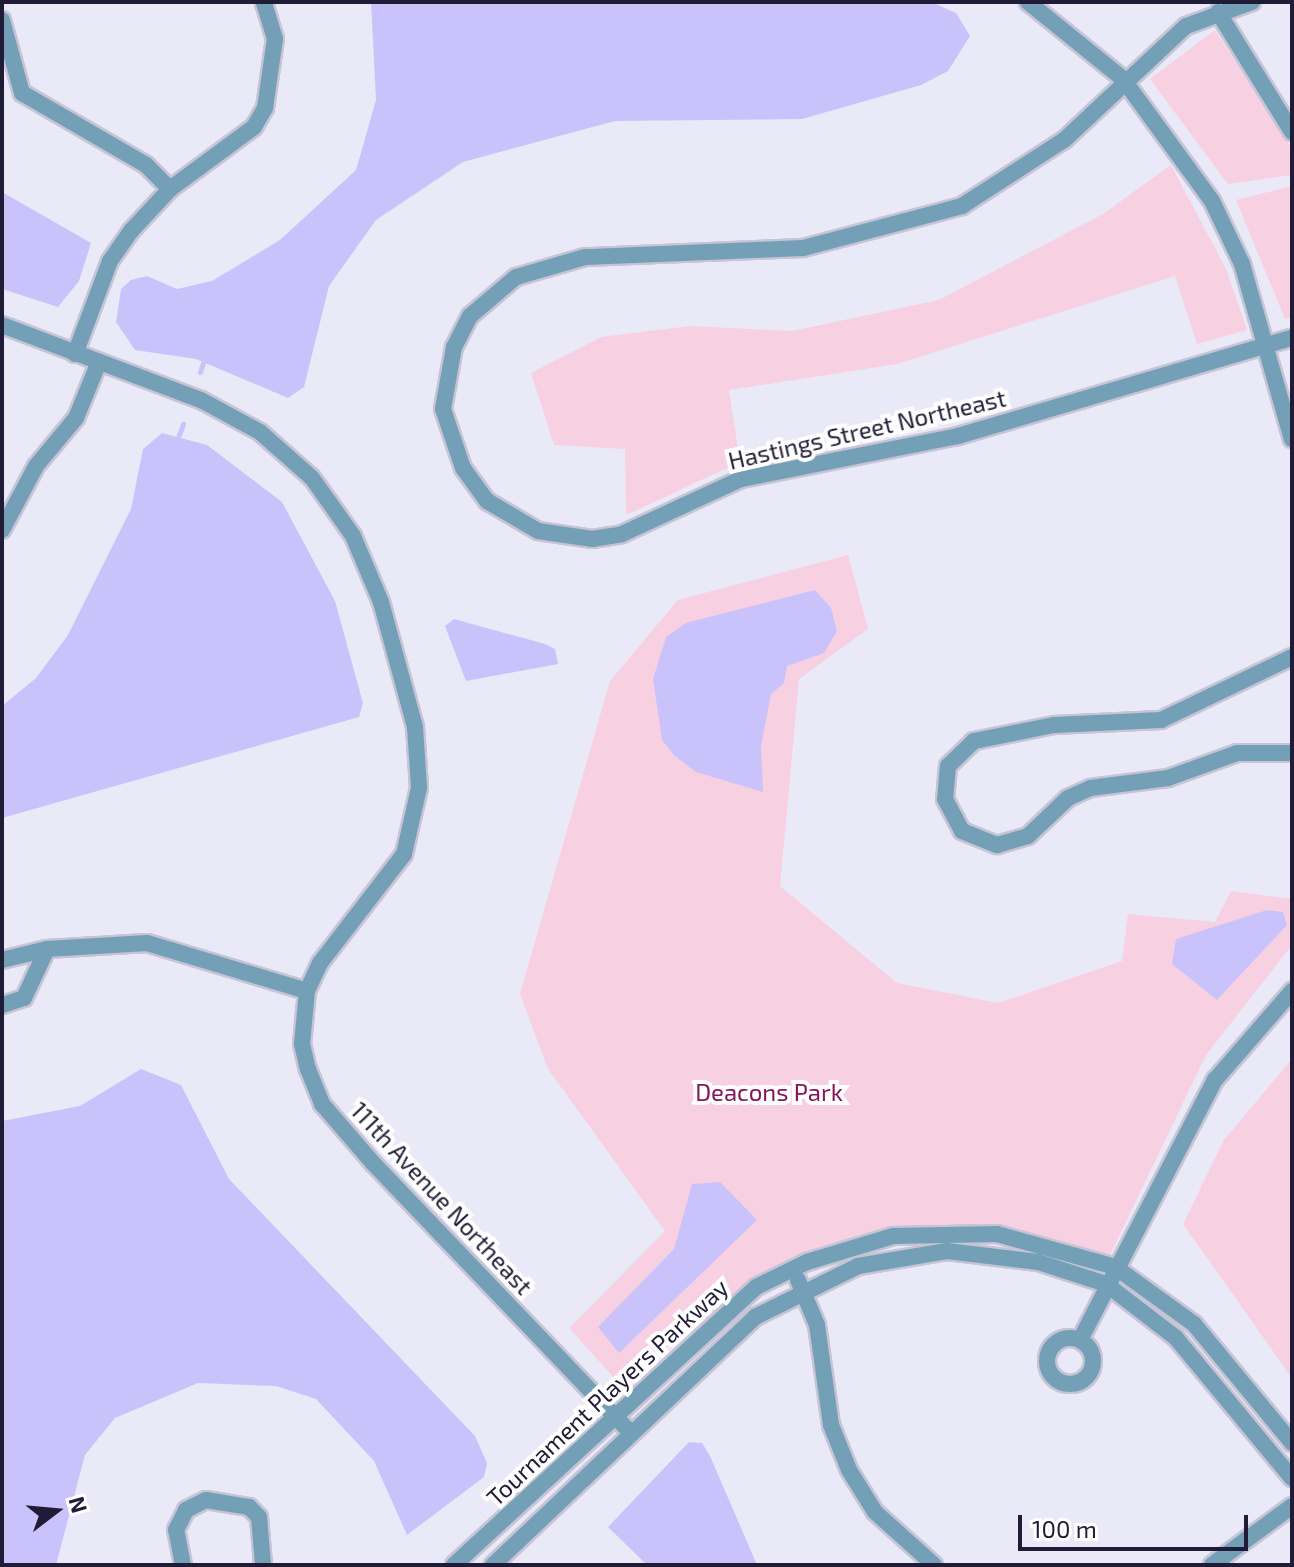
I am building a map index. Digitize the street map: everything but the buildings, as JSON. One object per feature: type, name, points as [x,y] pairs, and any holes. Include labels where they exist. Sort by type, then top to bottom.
[{"type":"street","points":[[2,12],[6,2]]},
{"type":"street","points":[[75,354],[110,261],[170,189],[254,127],[265,108],[275,39],[264,2]]},
{"type":"street","points":[[1028,2],[1123,79],[1212,201],[1268,345],[1292,439]]},
{"type":"street","points":[[1123,79],[1186,26],[1252,2]]},
{"type":"street","points":[[1218,12],[1292,132]]},
{"type":"street","points":[[2,20],[22,93],[146,165],[170,189]]},
{"type":"street","name":"Hastings Street Northeast","points":[[1123,79],[1064,140],[962,206],[803,248],[585,257],[516,277],[470,316],[454,347],[443,409],[450,438],[487,501],[512,520],[592,539],[622,534],[741,479],[958,436],[1292,338]]},
{"type":"street","name":"111th Avenue Northeast","points":[[2,325],[201,400],[288,453],[353,536],[381,602],[415,727],[414,826],[390,880],[320,963],[307,991],[302,1044],[322,1104],[630,1432]]},
{"type":"street","points":[[2,530],[36,466],[76,418],[99,362]]},
{"type":"street","points":[[1292,657],[1161,720],[1054,725],[974,741],[948,766],[945,799],[962,831],[997,845],[1028,836],[1068,798],[1090,788],[1168,778],[1237,753],[1292,753]]},
{"type":"street","points":[[2,960],[47,949],[147,943],[307,991]]},
{"type":"street","points":[[2,1005],[24,998],[47,949]]},
{"type":"street","points":[[1080,1340],[1106,1284],[1215,1080],[1292,991]]},
{"type":"street","name":"Tournament Players Parkway","points":[[454,1565],[703,1331],[791,1269],[893,1236],[945,1232],[1042,1242],[1115,1267],[1194,1324],[1292,1443]]},
{"type":"street","name":"Tournament Players Parkway","points":[[493,1565],[630,1432],[755,1317],[803,1288],[858,1266],[947,1251],[1038,1262],[1106,1284],[1176,1338],[1292,1478]]},
{"type":"street","points":[[791,1269],[803,1288],[817,1325],[831,1425],[849,1470],[875,1512],[934,1565]]},
{"type":"street","points":[[183,1565],[176,1530],[186,1510],[206,1500],[249,1507],[259,1517],[263,1565]]},
{"type":"street","points":[[1212,1565],[1292,1506]]},
{"type":"green space","points":[[1215,30],[1292,149],[1292,175],[1228,184],[1150,79]]},
{"type":"green space","points":[[1171,165],[1226,269],[1247,330],[1197,344],[1175,276],[897,364],[729,390],[740,462],[626,515],[625,449],[554,445],[531,373],[601,337],[690,326],[792,331],[939,300],[1103,214]]},
{"type":"green space","points":[[1292,186],[1292,317],[1285,319],[1236,200]]},
{"type":"green space","name":"Deacons Park","points":[[848,555],[868,629],[799,679],[780,886],[897,983],[998,1003],[1122,961],[1128,914],[1215,922],[1231,891],[1292,899],[1292,945],[1206,1055],[1110,1255],[996,1225],[884,1230],[791,1263],[617,1381],[569,1328],[665,1231],[548,1069],[520,994],[610,681],[678,600]]},
{"type":"green space","points":[[1292,1059],[1292,1378],[1183,1224],[1224,1140]]},
{"type":"shaded area","points":[[371,2],[931,2],[956,13],[970,36],[948,71],[921,85],[802,119],[615,121],[463,162],[376,220],[329,286],[304,387],[288,398],[196,359],[135,350],[116,322],[121,289],[131,280],[147,276],[177,289],[212,281],[280,240],[356,170],[376,100]]},
{"type":"shaded area","points":[[2,192],[91,243],[79,281],[58,307],[2,289]]},
{"type":"shaded area","points":[[162,433],[207,445],[282,502],[335,601],[363,703],[359,717],[2,818],[2,706],[36,678],[68,635],[131,509],[143,449]]},
{"type":"shaded area","points":[[815,590],[831,608],[837,631],[824,653],[787,666],[784,683],[771,694],[761,746],[763,792],[696,772],[675,756],[662,740],[653,679],[666,637],[686,623]]},
{"type":"shaded area","points":[[454,619],[545,644],[555,649],[558,664],[466,681],[445,626]]},
{"type":"shaded area","points":[[1267,910],[1283,912],[1287,925],[1217,1000],[1172,964],[1176,939]]},
{"type":"shaded area","points":[[141,1069],[181,1085],[229,1179],[475,1436],[487,1463],[484,1477],[407,1535],[374,1461],[316,1399],[276,1386],[198,1383],[115,1418],[85,1455],[56,1565],[2,1565],[2,1121],[80,1106]]},
{"type":"shaded area","points":[[720,1182],[757,1220],[619,1353],[598,1327],[674,1249],[692,1184]]},
{"type":"shaded area","points":[[689,1442],[702,1443],[710,1456],[757,1565],[647,1565],[608,1527]]},
{"type":"waterway","points":[[200,372],[203,363]]},
{"type":"waterway","points":[[179,435],[183,424]]}]
